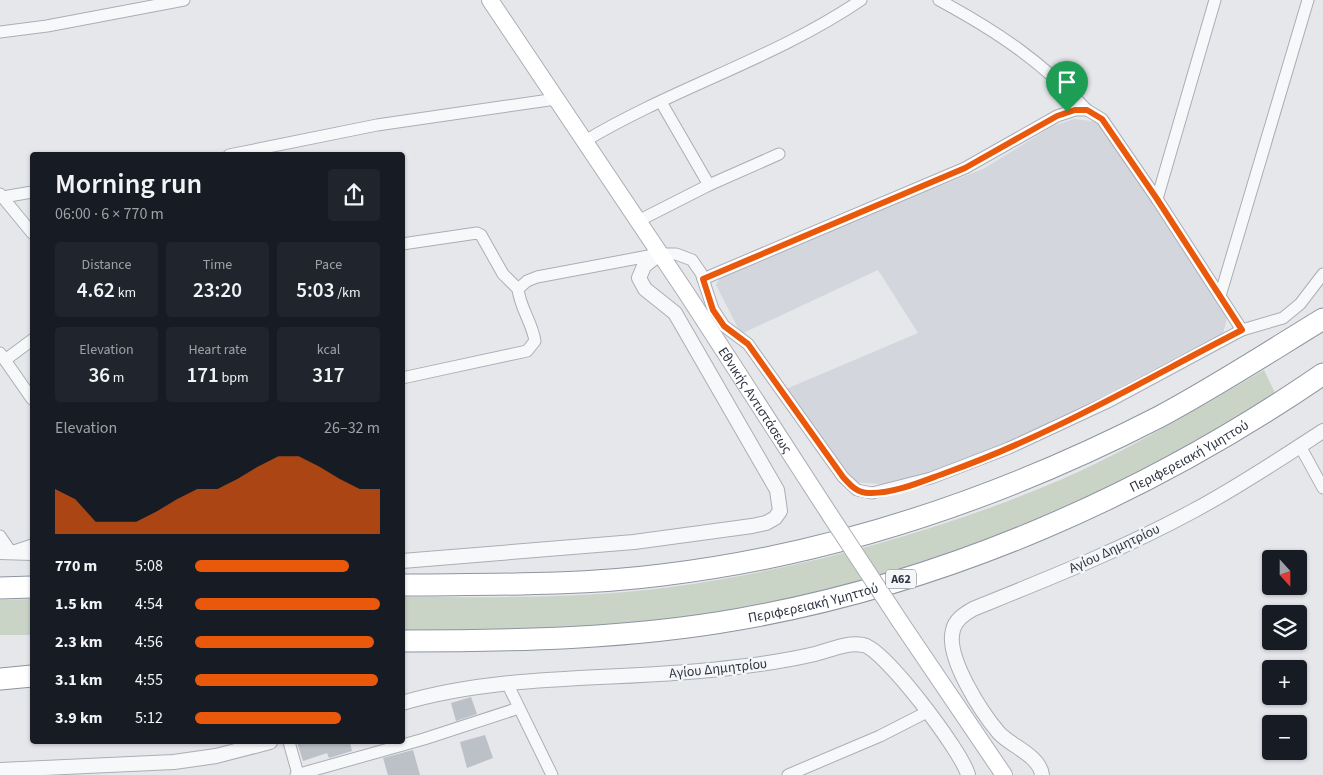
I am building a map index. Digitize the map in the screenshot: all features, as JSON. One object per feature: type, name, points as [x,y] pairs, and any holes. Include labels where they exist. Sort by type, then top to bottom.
[{"type":"highway","points":[[1267,353],[1323,309]]},
{"type":"highway","points":[[405,585],[561,584],[644,577],[760,560],[849,538],[955,506],[1049,469],[1161,416],[1323,319]]},
{"type":"highway","name":"Περιφερειακή Υμηττού","points":[[405,641],[546,639],[650,631],[740,619],[896,580],[1030,534],[1099,504],[1208,448],[1323,374]]},
{"type":"highway","points":[[0,588],[30,587]]},
{"type":"highway","points":[[0,679],[30,676]]},
{"type":"main road","name":"Εθνικής Αντιστάσεως","points":[[490,0],[638,221],[901,624],[1004,775]]},
{"type":"street","points":[[0,32],[47,26],[184,0]]},
{"type":"street","points":[[585,141],[815,28],[861,0]]},
{"type":"street","points":[[939,0],[990,28],[1023,52],[1060,81],[1087,110],[1102,119],[1157,199],[1242,330]]},
{"type":"street","points":[[1157,199],[1215,0]]},
{"type":"street","points":[[1220,296],[1308,0]]},
{"type":"street","points":[[244,152],[376,125],[556,99]]},
{"type":"street","points":[[661,102],[708,185]]},
{"type":"street","points":[[703,279],[965,168],[1057,116],[1075,110],[1087,110]]},
{"type":"street","points":[[638,221],[708,185],[780,154]]},
{"type":"street","points":[[4,199],[30,192]]},
{"type":"street","points":[[0,214],[4,199]]},
{"type":"street","points":[[4,199],[30,231]]},
{"type":"street","points":[[405,244],[477,233],[481,235],[502,274],[518,289],[519,299],[534,332],[535,341],[527,351],[405,377]]},
{"type":"street","points":[[405,560],[634,542],[752,526],[775,518],[780,511],[777,490],[675,313],[645,289],[639,278],[644,266],[659,254]]},
{"type":"street","points":[[518,289],[537,277],[659,254],[676,254],[692,260],[703,279],[713,310],[724,326],[748,344],[850,485],[857,490],[872,493],[939,475],[1046,433],[1242,330],[1283,318],[1300,304],[1323,274]]},
{"type":"street","points":[[30,341],[3,356],[30,396]]},
{"type":"street","name":"Αγίου Δημητρίου","points":[[1042,775],[1034,760],[1000,733],[963,676],[952,645],[952,631],[958,620],[973,609],[1091,560],[1182,517],[1234,488],[1323,431]]},
{"type":"street","points":[[1300,446],[1323,488]]},
{"type":"street","points":[[0,536],[6,552]]},
{"type":"street","points":[[6,552],[30,546]]},
{"type":"street","points":[[6,552],[30,553]]},
{"type":"street","name":"Αγίου Δημητρίου","points":[[405,702],[460,688],[507,683],[707,671],[773,662],[848,646],[864,645],[876,650],[882,656],[927,712],[962,758],[968,775]]},
{"type":"street","points":[[507,683],[552,775]]},
{"type":"street","points":[[289,744],[297,775],[424,739],[519,708]]},
{"type":"street","points":[[788,775],[880,736],[927,712]]},
{"type":"street","points":[[0,770],[174,762],[216,756],[262,744]]},
{"type":"shaded area","points":[[1074,119],[1099,122],[1218,300],[1227,318],[1223,334],[1105,400],[1002,447],[942,470],[893,485],[851,482],[786,389],[918,333],[878,270],[741,334],[716,285],[719,279],[891,205],[983,169],[1053,126]]},
{"type":"shaded area","points":[[1264,370],[1276,395],[1137,473],[1065,507],[991,537],[916,563],[840,586],[763,604],[684,618],[649,622],[579,628],[405,631],[405,597],[503,597],[638,591],[717,580],[808,562],[899,538],[988,509],[1031,492],[1091,466],[1178,420]]},
{"type":"shaded area","points":[[30,599],[30,635],[0,635],[0,600]]},
{"type":"building","points":[[471,697],[477,714],[456,721],[451,703]]},
{"type":"building","points":[[485,735],[493,758],[467,768],[460,742]]},
{"type":"building","points":[[298,744],[350,744],[352,751],[329,758],[327,753],[303,761]]},
{"type":"building","points":[[413,750],[420,775],[388,775],[383,758]]},
{"type":"route","points":[[1087,110],[1102,119],[1157,199],[1242,330],[1046,433],[970,464],[907,486],[872,493],[864,493],[857,490],[843,477],[748,344],[724,326],[713,310],[703,279],[788,241],[965,168],[1067,112],[1087,110]]}]
